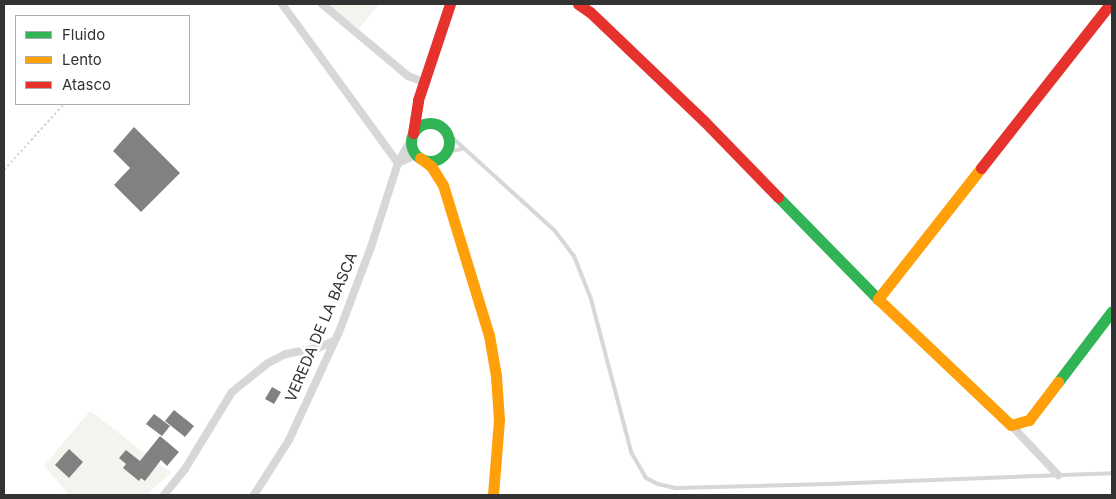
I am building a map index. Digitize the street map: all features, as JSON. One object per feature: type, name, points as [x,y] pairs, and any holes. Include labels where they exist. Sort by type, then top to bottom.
[{"type":"street","points":[[282,4],[398,163],[418,157],[431,161],[445,153]]},
{"type":"street","points":[[322,4],[408,76],[424,82]]},
{"type":"street","name":"VEREDA DE LA BASCA","points":[[254,495],[289,440],[334,341],[371,247],[398,163],[412,136],[418,100],[450,4]]},
{"type":"street","points":[[578,4],[590,12],[704,121],[878,299],[1011,425],[1058,475]]},
{"type":"street","points":[[878,299],[1110,4]]},
{"type":"street","points":[[418,100],[423,113],[446,132],[449,141],[442,168],[443,185],[482,307],[493,355],[498,393],[498,447],[493,495]]},
{"type":"street","points":[[434,123],[422,124],[412,136],[418,157],[431,166],[443,185]]},
{"type":"street","points":[[1011,425],[1029,420],[1112,311]]},
{"type":"street","points":[[167,494],[185,469],[232,392],[268,363],[286,354],[318,348],[334,341]]},
{"type":"lane","points":[[446,132],[555,231],[574,256],[592,299],[632,452],[638,467],[646,478],[658,484],[676,488],[1112,472]]},
{"type":"lane","points":[[445,153],[454,149],[464,150]]},
{"type":"path","points":[[4,170],[63,105]]},
{"type":"shaded area","points":[[327,4],[379,4],[359,29]]},
{"type":"shaded area","points":[[90,411],[171,473],[146,495],[69,495],[44,466]]},
{"type":"building","points":[[134,127],[180,173],[141,212],[114,185],[130,168],[113,151]]},
{"type":"building","points":[[272,387],[281,392],[274,404],[265,399]]},
{"type":"building","points":[[174,410],[194,426],[185,437],[165,421]]},
{"type":"building","points":[[154,414],[170,426],[162,436],[146,424]]},
{"type":"building","points":[[160,436],[179,452],[167,466],[161,460],[145,481],[141,478],[139,481],[123,468],[126,464],[119,458],[126,450],[140,461]]},
{"type":"building","points":[[69,449],[83,462],[69,478],[55,465]]},
{"type":"traffic: fast","points":[[430,123],[437,124],[443,129],[448,135],[449,142],[448,149],[443,155],[437,160],[430,161],[423,160],[417,155],[412,149],[411,142],[412,135],[417,129],[423,124],[430,123]]},
{"type":"traffic: fast","points":[[778,197],[878,299]]},
{"type":"traffic: fast","points":[[1058,382],[1112,311]]},
{"type":"traffic: slow","points":[[420,158],[431,166],[443,185],[489,335],[496,376],[499,420],[493,495]]},
{"type":"traffic: slow","points":[[981,168],[878,299],[1011,425],[1029,420],[1058,382]]},
{"type":"traffic: jam","points":[[413,133],[418,100],[450,4]]},
{"type":"traffic: jam","points":[[578,4],[590,12],[704,121],[778,197]]},
{"type":"traffic: jam","points":[[981,168],[1110,4]]}]
